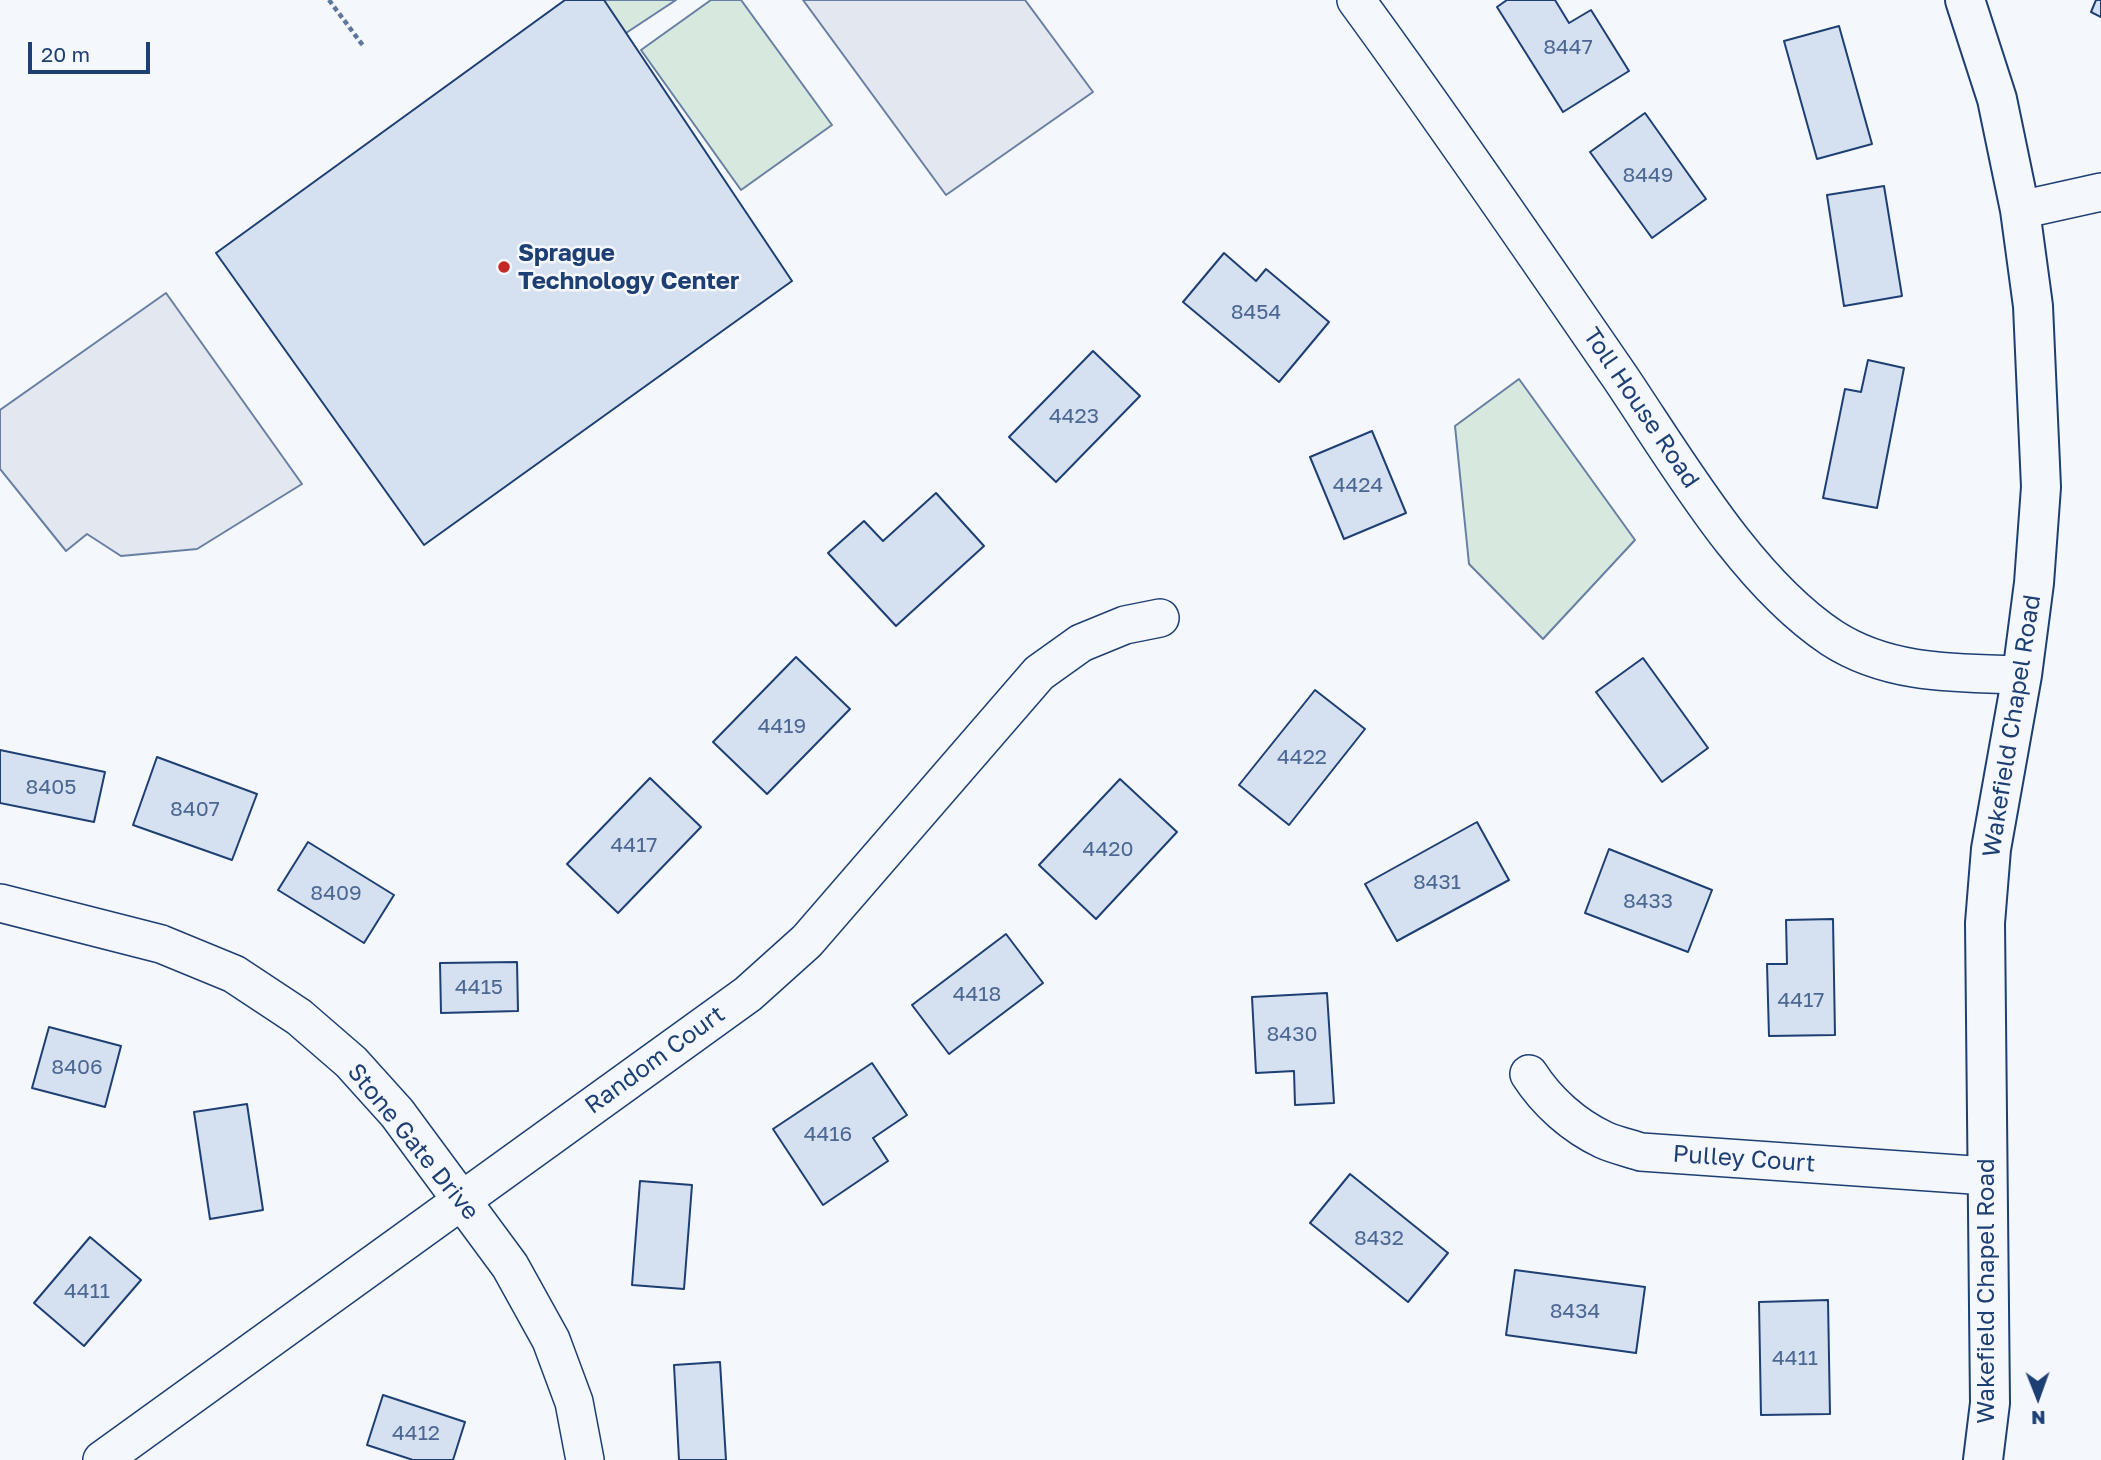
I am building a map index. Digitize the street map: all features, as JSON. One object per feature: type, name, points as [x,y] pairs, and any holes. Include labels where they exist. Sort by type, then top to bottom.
[{"type":"main road","name":"Wakefield Chapel Road","points":[[1965,0],[1997,100],[2020,210],[2033,306],[2041,486],[2034,583],[2022,675],[1991,849],[1985,923],[1990,1403],[1983,1460]]},
{"type":"street","name":"Toll House Road","points":[[1356,0],[1430,101],[1725,531],[1792,608],[1834,639],[1882,662],[1930,672],[2022,675]]},
{"type":"street","points":[[2020,210],[2101,192]]},
{"type":"street","name":"Random Court","points":[[102,1460],[748,994],[807,941],[1040,673],[1081,643],[1125,625],[1160,618]]},
{"type":"street","name":"Stone Gate Drive","points":[[0,903],[161,944],[234,974],[299,1017],[351,1062],[397,1113],[510,1266],[551,1340],[574,1402],[585,1460]]},
{"type":"street","name":"Pulley Court","points":[[1529,1074],[1568,1118],[1604,1140],[1641,1152],[1987,1176]]},
{"type":"path","points":[[329,0],[364,47]]},
{"type":"shaded area","points":[[602,0],[676,0],[626,33]]},
{"type":"shaded area","points":[[711,0],[741,0],[832,125],[741,190],[641,50]]},
{"type":"shaded area","points":[[803,0],[1025,0],[1093,92],[946,195]]},
{"type":"shaded area","points":[[166,293],[302,484],[197,549],[121,556],[87,534],[66,551],[0,469],[0,410]]},
{"type":"shaded area","points":[[1519,379],[1635,540],[1543,639],[1469,564],[1455,426]]},
{"type":"building","name":"Sprague Technology Center","points":[[565,0],[604,0],[792,281],[424,545],[216,253]]},
{"type":"building","points":[[1507,0],[1555,0],[1569,23],[1591,10],[1629,71],[1563,112],[1497,7]]},
{"type":"building","points":[[2096,0],[2101,0],[2101,17],[2091,12]]},
{"type":"building","points":[[1839,26],[1872,144],[1817,159],[1784,41]]},
{"type":"building","points":[[1645,113],[1706,199],[1652,238],[1590,152]]},
{"type":"building","points":[[1884,186],[1902,296],[1844,306],[1827,195]]},
{"type":"building","points":[[1224,253],[1256,281],[1266,269],[1329,322],[1279,382],[1183,302]]},
{"type":"building","points":[[1093,351],[1140,396],[1056,482],[1009,437]]},
{"type":"building","points":[[1868,360],[1904,368],[1877,508],[1823,498],[1845,389],[1861,392]]},
{"type":"building","points":[[1372,431],[1406,513],[1344,539],[1310,457]]},
{"type":"building","points":[[936,493],[984,546],[896,626],[828,553],[864,521],[883,541]]},
{"type":"building","points":[[796,657],[850,709],[767,794],[713,742]]},
{"type":"building","points":[[1643,658],[1708,748],[1662,782],[1596,692]]},
{"type":"building","points":[[1315,690],[1365,729],[1289,825],[1239,785]]},
{"type":"building","points":[[0,750],[105,772],[94,822],[0,803]]},
{"type":"building","points":[[157,757],[257,794],[232,860],[133,825]]},
{"type":"building","points":[[650,778],[701,827],[618,913],[567,864]]},
{"type":"building","points":[[1120,779],[1177,832],[1096,919],[1039,865]]},
{"type":"building","points":[[1477,822],[1509,880],[1397,941],[1365,884]]},
{"type":"building","points":[[308,842],[394,895],[364,943],[278,890]]},
{"type":"building","points":[[1609,849],[1712,890],[1688,952],[1585,913]]},
{"type":"building","points":[[1833,919],[1835,1035],[1769,1036],[1767,964],[1787,964],[1786,920]]},
{"type":"building","points":[[1006,934],[1043,983],[949,1054],[912,1005]]},
{"type":"building","points":[[517,962],[518,1011],[441,1013],[440,963]]},
{"type":"building","points":[[1327,993],[1334,1103],[1295,1105],[1294,1071],[1256,1073],[1252,997]]},
{"type":"building","points":[[49,1027],[121,1046],[105,1107],[32,1088]]},
{"type":"building","points":[[872,1063],[907,1115],[873,1138],[888,1161],[823,1205],[773,1129]]},
{"type":"building","points":[[247,1104],[263,1210],[210,1219],[194,1112]]},
{"type":"building","points":[[1350,1174],[1448,1253],[1408,1302],[1310,1223]]},
{"type":"building","points":[[640,1181],[692,1185],[684,1289],[632,1285]]},
{"type":"building","points":[[90,1237],[141,1280],[84,1346],[34,1303]]},
{"type":"building","points":[[1515,1270],[1645,1287],[1636,1353],[1506,1335]]},
{"type":"building","points":[[1828,1300],[1830,1414],[1761,1415],[1759,1302]]},
{"type":"building","points":[[720,1362],[726,1460],[679,1460],[674,1365]]},
{"type":"building","points":[[383,1395],[465,1422],[453,1460],[413,1460],[367,1445]]},
{"type":"place","name":"Sprague Technology Center","points":[[504,267]]}]
